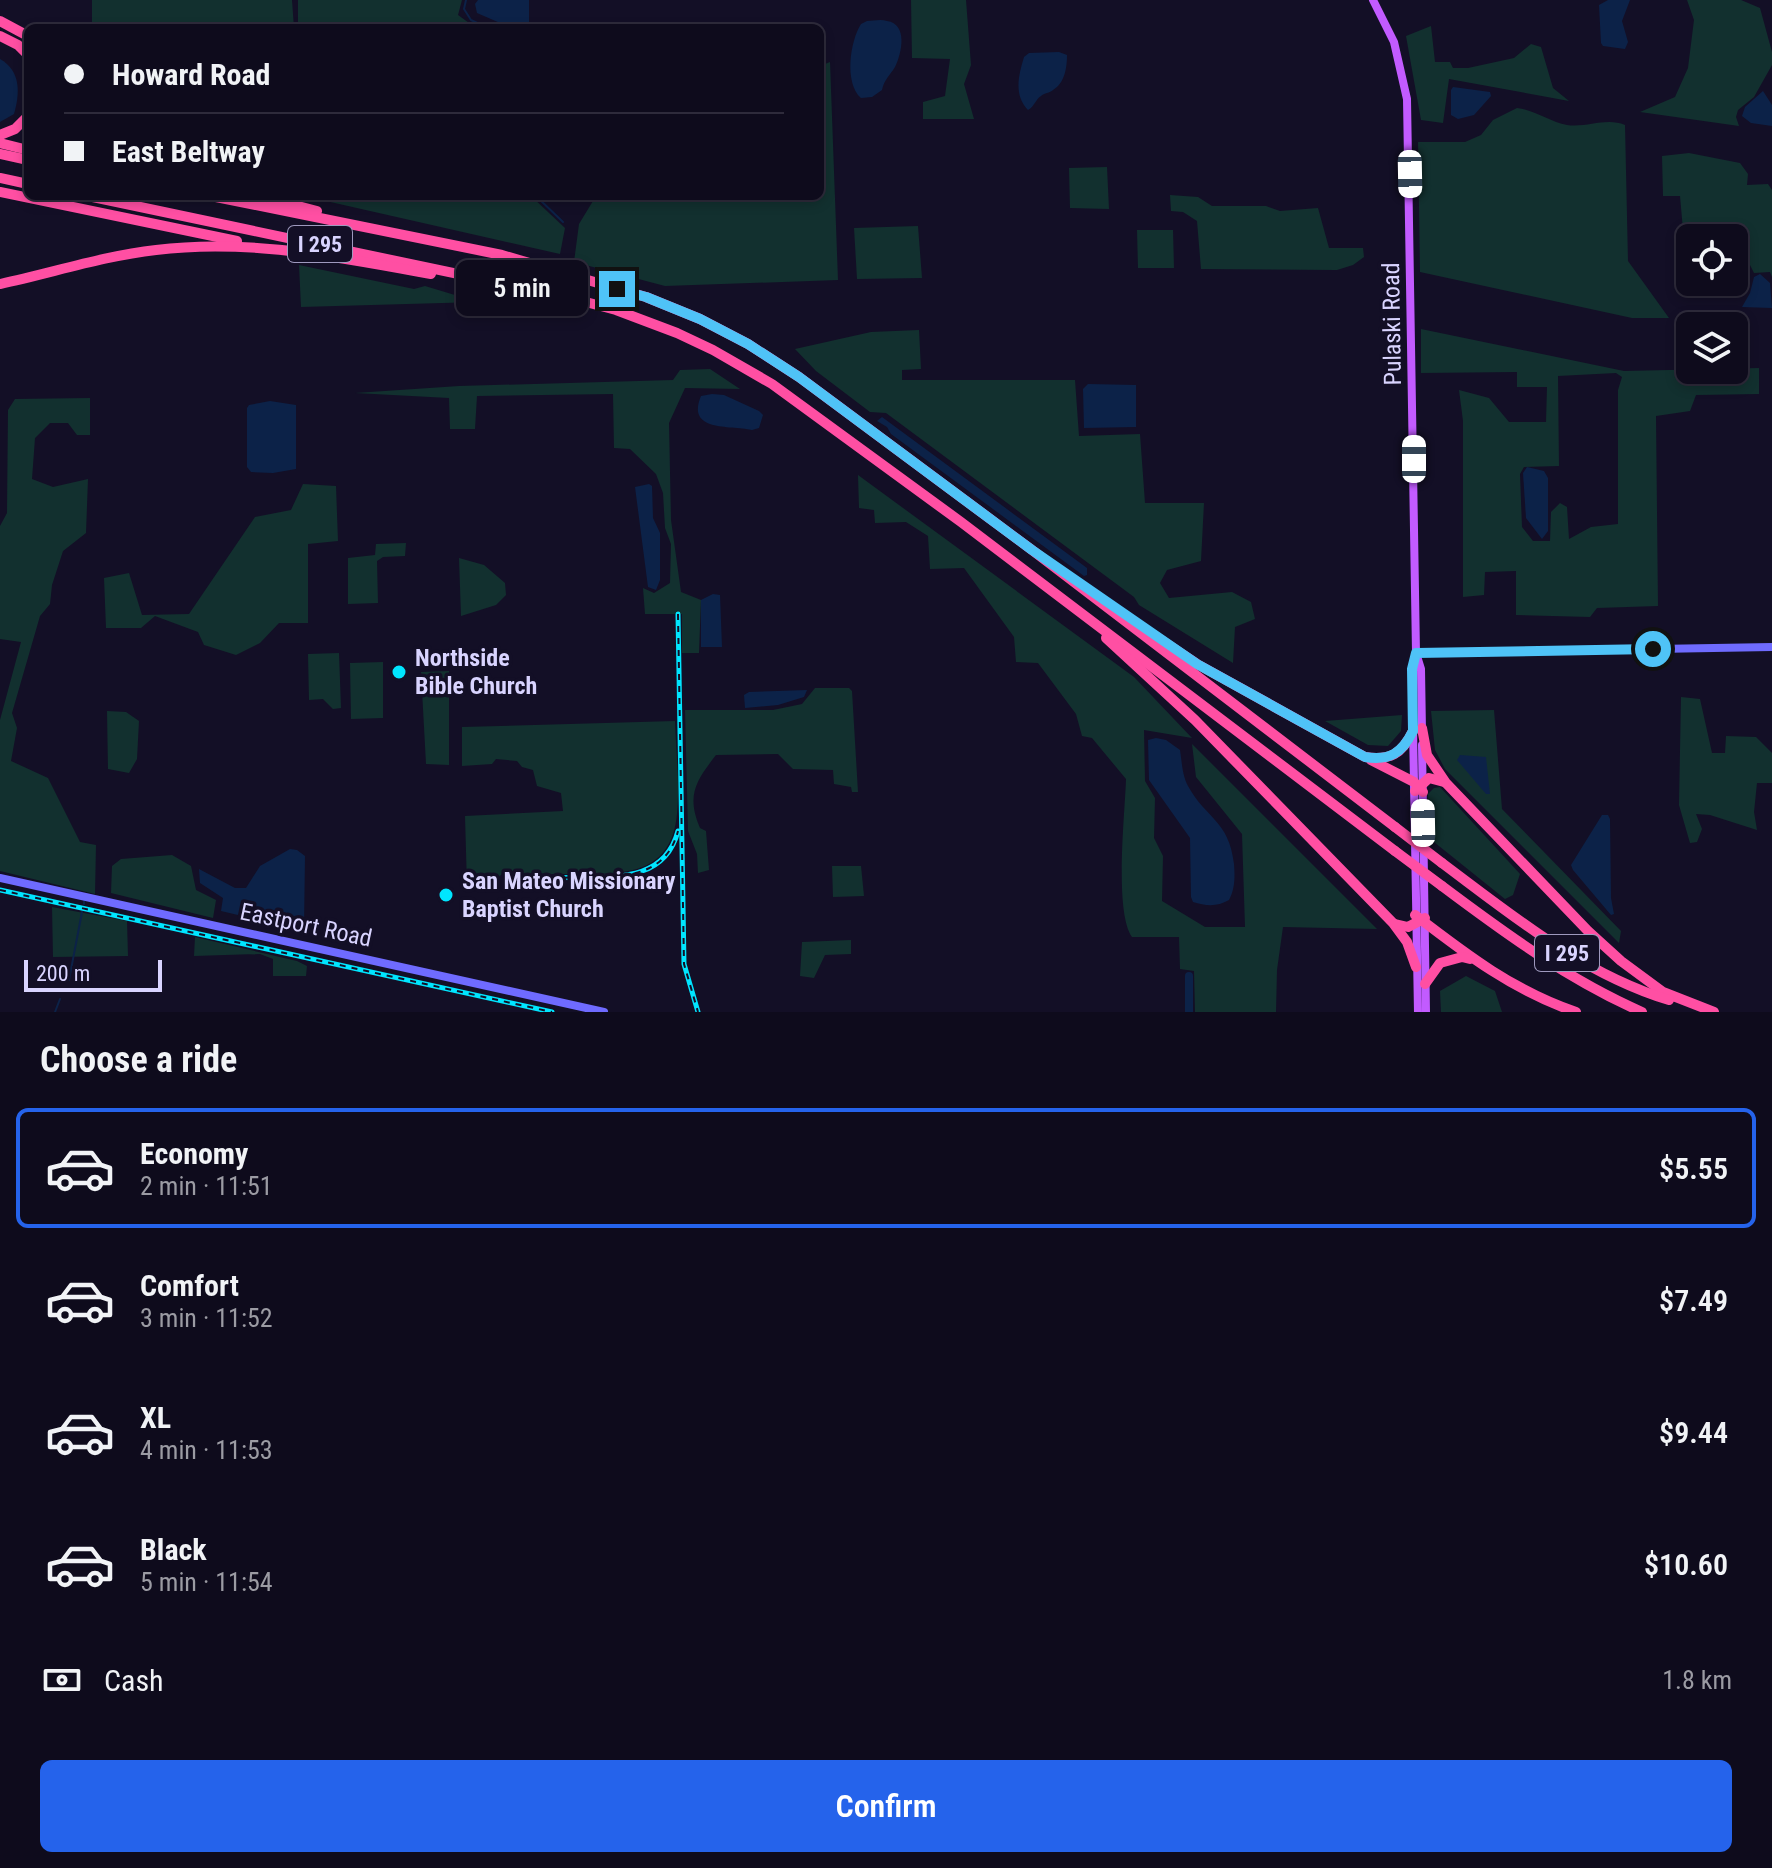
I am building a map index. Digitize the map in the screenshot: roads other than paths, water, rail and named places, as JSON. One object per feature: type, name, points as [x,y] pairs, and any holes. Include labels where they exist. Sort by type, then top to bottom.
[{"type":"highway","points":[[0,22],[24,33]]},
{"type":"highway","points":[[0,36],[24,51]]},
{"type":"highway","points":[[0,135],[15,129],[24,120]]},
{"type":"highway","points":[[0,143],[24,149]]},
{"type":"highway","points":[[0,154],[24,159]]},
{"type":"highway","points":[[0,178],[24,183]]},
{"type":"highway","points":[[0,192],[24,197]]},
{"type":"highway","points":[[38,200],[304,253],[524,287]]},
{"type":"highway","name":"I 295","points":[[107,200],[587,302],[642,319],[713,350],[804,406],[1531,952],[1592,989],[1642,1012]]},
{"type":"highway","name":"I 295","points":[[236,200],[502,255],[646,297],[748,344],[799,377],[1032,550],[1541,936],[1608,976],[1654,995],[1712,1012]]},
{"type":"highway","points":[[276,200],[502,255]]},
{"type":"highway","points":[[0,287],[120,255],[168,249],[232,246],[304,253]]},
{"type":"highway","points":[[1032,550],[1197,664],[1418,787],[1429,778],[1446,783]]},
{"type":"highway","points":[[1060,596],[1195,720],[1393,923],[1407,942],[1416,967]]},
{"type":"highway","points":[[1365,757],[1383,759],[1396,754],[1417,730]]},
{"type":"highway","points":[[1417,730],[1427,755],[1446,783],[1588,931],[1621,961],[1663,992],[1712,1012]]},
{"type":"highway","points":[[1393,923],[1402,927],[1420,920],[1508,983],[1544,1001],[1576,1012]]},
{"type":"highway","points":[[1425,984],[1440,963],[1462,957],[1476,960]]},
{"type":"main road","name":"Pulaski Road","points":[[1373,0],[1394,42],[1407,99],[1416,653],[1412,669],[1417,730],[1420,920],[1426,1012]]},
{"type":"main road","name":"Pulaski Road","points":[[1418,1012],[1416,967],[1420,920]]},
{"type":"street","points":[[1416,653],[1772,647]]},
{"type":"street","name":"Eastport Road","points":[[0,878],[604,1012]]},
{"type":"water","points":[[478,0],[529,0],[529,24],[503,24],[477,13],[475,4]]},
{"type":"water","points":[[1608,0],[1630,0],[1622,21],[1628,42],[1625,49],[1603,46],[1601,43],[1599,5]]},
{"type":"water","points":[[867,21],[894,23],[902,40],[895,67],[882,90],[872,97],[861,98],[852,82],[850,62],[857,31]]},
{"type":"water","points":[[1059,52],[1067,55],[1063,79],[1028,110],[1019,91],[1024,57],[1029,53]]},
{"type":"water","points":[[0,59],[12,70],[18,91],[14,114],[0,122]]},
{"type":"water","points":[[1453,87],[1490,92],[1491,96],[1474,115],[1458,119],[1451,115]]},
{"type":"water","points":[[1763,91],[1772,105],[1772,126],[1751,123],[1742,116],[1745,107]]},
{"type":"water","points":[[1760,274],[1770,283],[1772,308],[1742,307],[1754,277]]},
{"type":"water","points":[[1088,384],[1136,385],[1136,427],[1084,428],[1083,389]]},
{"type":"water","points":[[724,395],[759,411],[763,415],[759,428],[722,427],[704,421],[699,416],[698,408],[701,396]]},
{"type":"water","points":[[270,401],[296,405],[296,469],[273,473],[251,472],[247,467],[247,408]]},
{"type":"water","points":[[882,417],[1087,568],[1087,575],[1084,576],[891,434],[887,427],[877,421]]},
{"type":"water","points":[[1527,467],[1544,471],[1548,478],[1548,531],[1542,539],[1526,518],[1523,473]]},
{"type":"water","points":[[652,486],[653,518],[660,533],[660,580],[656,590],[648,587],[635,487]]},
{"type":"water","points":[[713,594],[720,595],[722,647],[701,647],[701,600]]},
{"type":"water","points":[[807,690],[804,697],[778,705],[745,708],[744,695],[749,692]]},
{"type":"water","points":[[1148,740],[1166,740],[1180,750],[1188,786],[1227,838],[1234,864],[1234,878],[1231,896],[1225,902],[1211,905],[1193,902],[1190,838],[1149,780]]},
{"type":"water","points":[[1460,755],[1486,757],[1490,794],[1486,794],[1457,760]]},
{"type":"water","points":[[1602,815],[1608,815],[1610,819],[1614,914],[1611,915],[1571,865]]},
{"type":"water","points":[[290,849],[305,856],[304,928],[221,911],[223,898],[200,883],[199,869],[235,888],[246,888],[260,866]]},
{"type":"waterway","points":[[466,0],[464,9],[471,20],[480,24]]},
{"type":"waterway","points":[[540,200],[563,222]]},
{"type":"waterway","points":[[69,980],[82,912]]},
{"type":"waterway","points":[[1189,976],[1189,1012]]},
{"type":"waterway","points":[[55,1012],[60,999]]},
{"type":"railway","points":[[678,614],[684,964],[698,1012]]},
{"type":"railway","points":[[515,878],[614,876],[642,871],[664,858],[678,831]]},
{"type":"railway","points":[[0,890],[552,1012]]},
{"type":"place","name":"Northside Bible Church","points":[[399,672]]},
{"type":"place","name":"San Mateo Missionary Baptist Church","points":[[446,895]]}]
